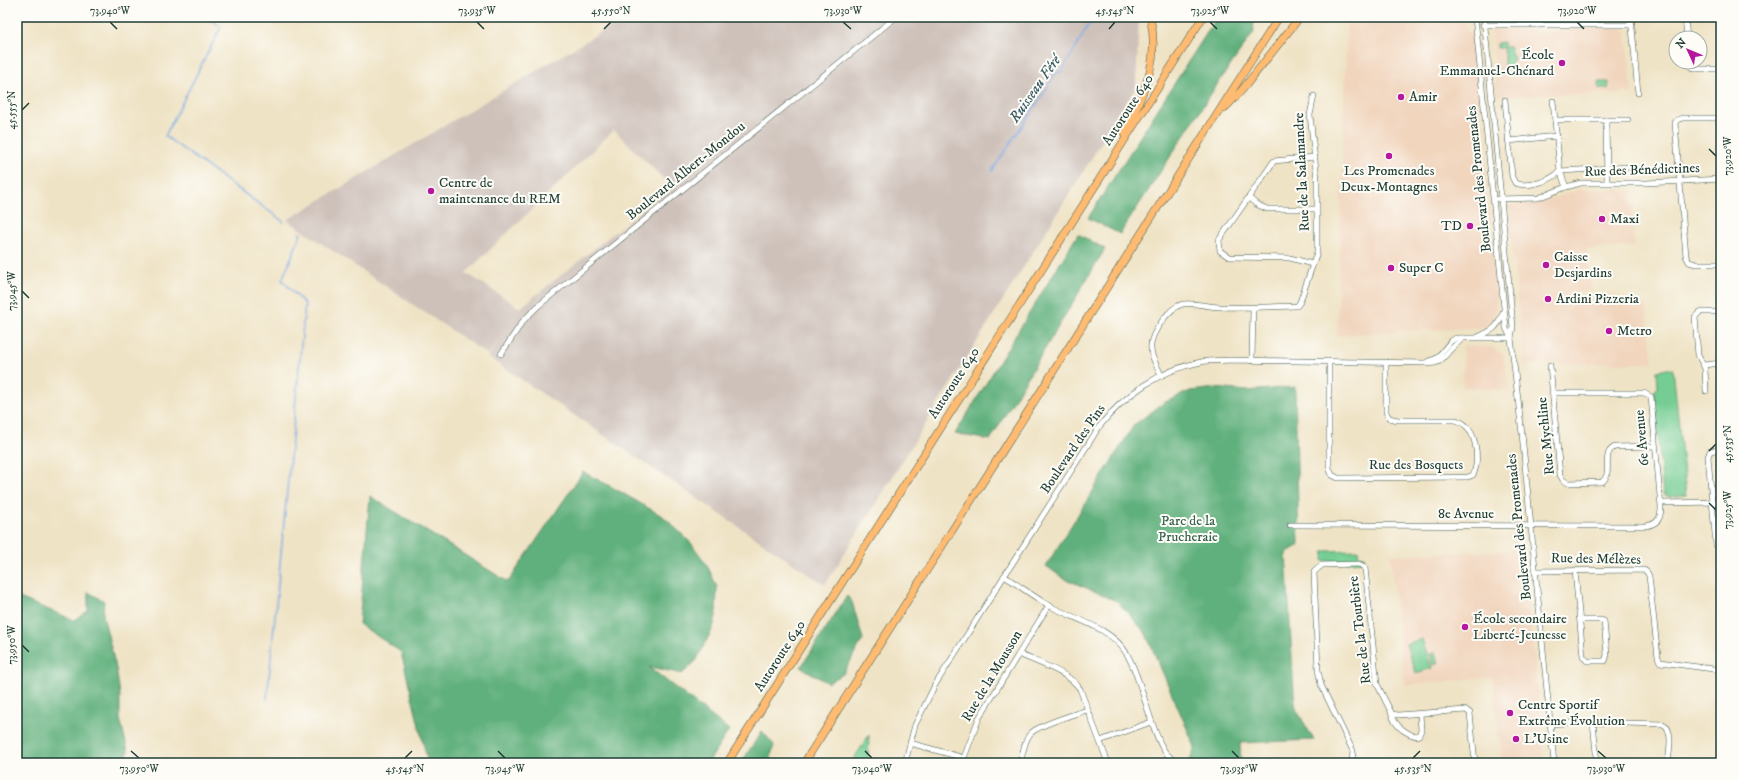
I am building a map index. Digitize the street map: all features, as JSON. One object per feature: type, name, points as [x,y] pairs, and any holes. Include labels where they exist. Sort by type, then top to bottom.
[{"type":"highway","points":[[1114,157],[1144,91],[1150,74],[1154,49],[1150,17]]},
{"type":"highway","name":"Autoroute 640","points":[[727,763],[1203,17]]},
{"type":"highway","points":[[804,763],[1279,17]]},
{"type":"highway","points":[[1212,123],[1242,90],[1300,17]]},
{"type":"street","name":"Boulevard Albert-Mondou","points":[[501,354],[523,321],[538,306],[896,17]]},
{"type":"street","name":"Boulevard des Promenades","points":[[1475,17],[1506,328],[1510,338],[1531,526],[1554,763]]},
{"type":"street","name":"Boulevard des Promenades","points":[[1484,17],[1513,327],[1510,338]]},
{"type":"street","points":[[1537,17],[1537,25]]},
{"type":"street","points":[[1631,17],[1638,93]]},
{"type":"street","points":[[1685,17],[1686,30]]},
{"type":"street","points":[[1476,25],[1632,24]]},
{"type":"street","points":[[1708,69],[1721,69]]},
{"type":"street","name":"Rue de la Salamandre","points":[[1161,375],[1150,350],[1151,339],[1156,330],[1176,306],[1190,303],[1206,307],[1253,308],[1296,306],[1303,295],[1317,252],[1315,157],[1310,115],[1314,96]]},
{"type":"street","points":[[1505,100],[1512,180],[1515,183],[1535,183],[1554,177],[1560,171],[1632,167]]},
{"type":"street","points":[[1553,101],[1560,171],[1566,187]]},
{"type":"street","points":[[1721,118],[1676,120],[1675,124],[1686,256],[1689,262],[1696,264],[1721,264]]},
{"type":"street","points":[[1555,120],[1628,120]]},
{"type":"street","points":[[1606,120],[1607,182]]},
{"type":"street","points":[[1508,141],[1557,136]]},
{"type":"street","points":[[1312,264],[1290,258],[1229,257],[1220,251],[1218,240],[1274,161],[1315,157]]},
{"type":"street","name":"Rue des Bénédictines","points":[[1493,199],[1535,199],[1581,183],[1680,182],[1721,179]]},
{"type":"street","points":[[1249,198],[1256,204],[1267,209],[1316,209]]},
{"type":"street","points":[[1252,361],[1253,308]]},
{"type":"street","points":[[1475,338],[1490,332],[1497,327],[1504,309]]},
{"type":"street","points":[[1706,391],[1704,365],[1698,355],[1695,317],[1700,312],[1721,312]]},
{"type":"street","name":"Boulevard des Pins","points":[[905,763],[910,743],[921,712],[935,685],[1087,445],[1109,415],[1139,388],[1161,375],[1201,362],[1229,360],[1386,362],[1425,363],[1433,365],[1439,362],[1453,346],[1463,338],[1475,338]]},
{"type":"street","points":[[1475,338],[1510,338]]},
{"type":"street","name":"Rue des Bosquets","points":[[1329,362],[1329,468],[1332,475],[1338,478],[1468,477],[1473,475],[1476,470],[1476,443],[1473,435],[1462,422],[1455,420],[1398,420],[1389,418],[1386,412],[1386,362]]},
{"type":"street","points":[[1704,365],[1721,363]]},
{"type":"street","name":"Rue Mychline","points":[[1550,365],[1554,393],[1560,475],[1563,480],[1568,483],[1602,482],[1607,477],[1608,453],[1611,449],[1616,447],[1655,446]]},
{"type":"street","name":"6e Avenue","points":[[1554,393],[1644,393],[1651,397],[1660,503]]},
{"type":"street","points":[[1718,449],[1710,451],[1708,457],[1716,545],[1721,552]]},
{"type":"street","points":[[1660,503],[1721,502]]},
{"type":"street","name":"8e Avenue","points":[[1290,525],[1646,526],[1653,525],[1657,522],[1660,517],[1660,503]]},
{"type":"street","name":"Rue de la Tourbière","points":[[1352,763],[1354,751],[1321,684],[1318,670],[1314,572],[1322,565],[1359,564],[1365,568],[1377,684],[1392,714]]},
{"type":"street","points":[[1575,570],[1583,656],[1587,661],[1605,661],[1607,655],[1604,621],[1580,620]]},
{"type":"street","name":"Rue des Mélèzes","points":[[1535,571],[1644,570],[1649,576],[1658,658],[1660,662],[1721,670]]},
{"type":"street","points":[[1004,576],[1049,605],[1100,629],[1111,636],[1131,662],[1151,722],[1165,752],[1176,763]]},
{"type":"street","name":"Rue de la Mousson","points":[[963,760],[979,718],[1049,605]]},
{"type":"street","points":[[1019,654],[1076,682],[1108,763]]},
{"type":"street","points":[[1020,763],[1026,742],[1031,732],[1040,727],[1087,710]]},
{"type":"street","points":[[1392,714],[1398,716],[1462,710],[1470,713],[1476,763]]},
{"type":"street","points":[[1392,714],[1396,724],[1412,735],[1416,736],[1421,730],[1420,714]]},
{"type":"street","points":[[1100,741],[1151,722]]},
{"type":"street","points":[[1550,724],[1593,722],[1664,724],[1669,731],[1668,763]]},
{"type":"street","points":[[1593,722],[1597,763]]},
{"type":"street","points":[[910,743],[963,760]]},
{"type":"shaded area","points":[[626,17],[1139,17],[1136,87],[825,585],[488,357],[507,328],[488,355],[287,220]],"holes":[[[614,130],[668,183],[651,198],[654,201],[520,308],[466,273]]]},
{"type":"shaded area","points":[[1347,17],[1468,17],[1465,19],[1467,31],[1473,37],[1486,173],[1487,191],[1484,194],[1486,207],[1490,210],[1496,294],[1497,313],[1487,327],[1337,335]]},
{"type":"shaded area","name":"École Emmanuel-Chénard","points":[[1622,28],[1626,33],[1632,93],[1497,96],[1492,29]]},
{"type":"shaded area","points":[[1578,190],[1631,190],[1634,246],[1586,249],[1592,290],[1574,292],[1576,304],[1646,305],[1653,363],[1524,364],[1508,205],[1537,203]]},
{"type":"shaded area","points":[[1463,346],[1492,347],[1503,355],[1509,390],[1463,387]]},
{"type":"shaded area","name":"École secondaire Liberté-Jeunesse","points":[[1524,550],[1526,564],[1522,567],[1526,581],[1544,761],[1542,763],[1502,763],[1493,677],[1405,685],[1390,555]]},
{"type":"green space","points":[[1217,17],[1253,17],[1254,32],[1218,83],[1120,234],[1088,218]]},
{"type":"green space","points":[[1503,42],[1505,47],[1510,47],[1514,59],[1511,66],[1504,67],[1504,48],[1497,48],[1497,43]]},
{"type":"green space","points":[[1599,82],[1609,82],[1608,89],[1599,89]]},
{"type":"green space","points":[[1078,234],[1105,249],[990,440],[955,434]]},
{"type":"green space","points":[[1673,368],[1686,495],[1670,497],[1663,494],[1654,391],[1658,388],[1657,371]]},
{"type":"green space","name":"Parc de la Prucheraie","points":[[1295,387],[1299,545],[1286,553],[1296,709],[1314,740],[1240,743],[1241,763],[1189,763],[1195,747],[1145,632],[1117,601],[1063,578],[1046,566],[1134,425],[1165,402],[1190,391],[1215,388],[1247,391]]},
{"type":"green space","points":[[583,472],[664,517],[691,543],[707,565],[717,587],[716,616],[713,628],[696,661],[682,674],[649,667],[729,730],[708,763],[428,763],[401,652],[359,624],[370,496],[508,582]]},
{"type":"green space","points":[[1358,550],[1359,556],[1364,556],[1365,560],[1363,562],[1323,561],[1324,551]]},
{"type":"green space","points":[[88,592],[104,601],[103,615],[116,668],[120,694],[120,719],[128,751],[126,763],[17,763],[17,597],[74,620],[88,611]]},
{"type":"green space","points":[[847,596],[852,602],[863,639],[843,674],[828,683],[801,667]]},
{"type":"green space","points":[[1422,639],[1432,668],[1416,673],[1406,644]]},
{"type":"green space","points":[[1435,653],[1438,663],[1433,665],[1430,654]]},
{"type":"green space","points":[[762,731],[774,745],[769,763],[741,763]]},
{"type":"green space","points":[[869,735],[868,763],[851,763]]},
{"type":"waterway","points":[[206,17],[221,27],[165,136],[284,222]]},
{"type":"waterway","name":"Ruisseau Féré","points":[[992,171],[1047,88],[1054,74],[1062,71],[1093,17]]},
{"type":"waterway","points":[[267,699],[305,304],[282,280],[301,234],[299,233]]},
{"type":"place","name":"École Emmanuel-Chénard","points":[[1562,63]]},
{"type":"place","name":"Amir","points":[[1401,97]]},
{"type":"place","name":"Les Promenades Deux-Montagnes","points":[[1389,156]]},
{"type":"place","name":"Centre de maintenance du REM","points":[[431,191]]},
{"type":"place","name":"Maxi","points":[[1602,219]]},
{"type":"place","name":"TD","points":[[1470,226]]},
{"type":"place","name":"Caisse Desjardins","points":[[1546,265]]},
{"type":"place","name":"Super C","points":[[1391,268]]},
{"type":"place","name":"Ardini Pizzeria","points":[[1548,299]]},
{"type":"place","name":"Metro","points":[[1609,331]]},
{"type":"place","name":"École secondaire Liberté-Jeunesse","points":[[1465,627]]},
{"type":"place","name":"Centre Sportif Extrême Évolution","points":[[1510,713]]},
{"type":"place","name":"L'Usine","points":[[1516,739]]}]
